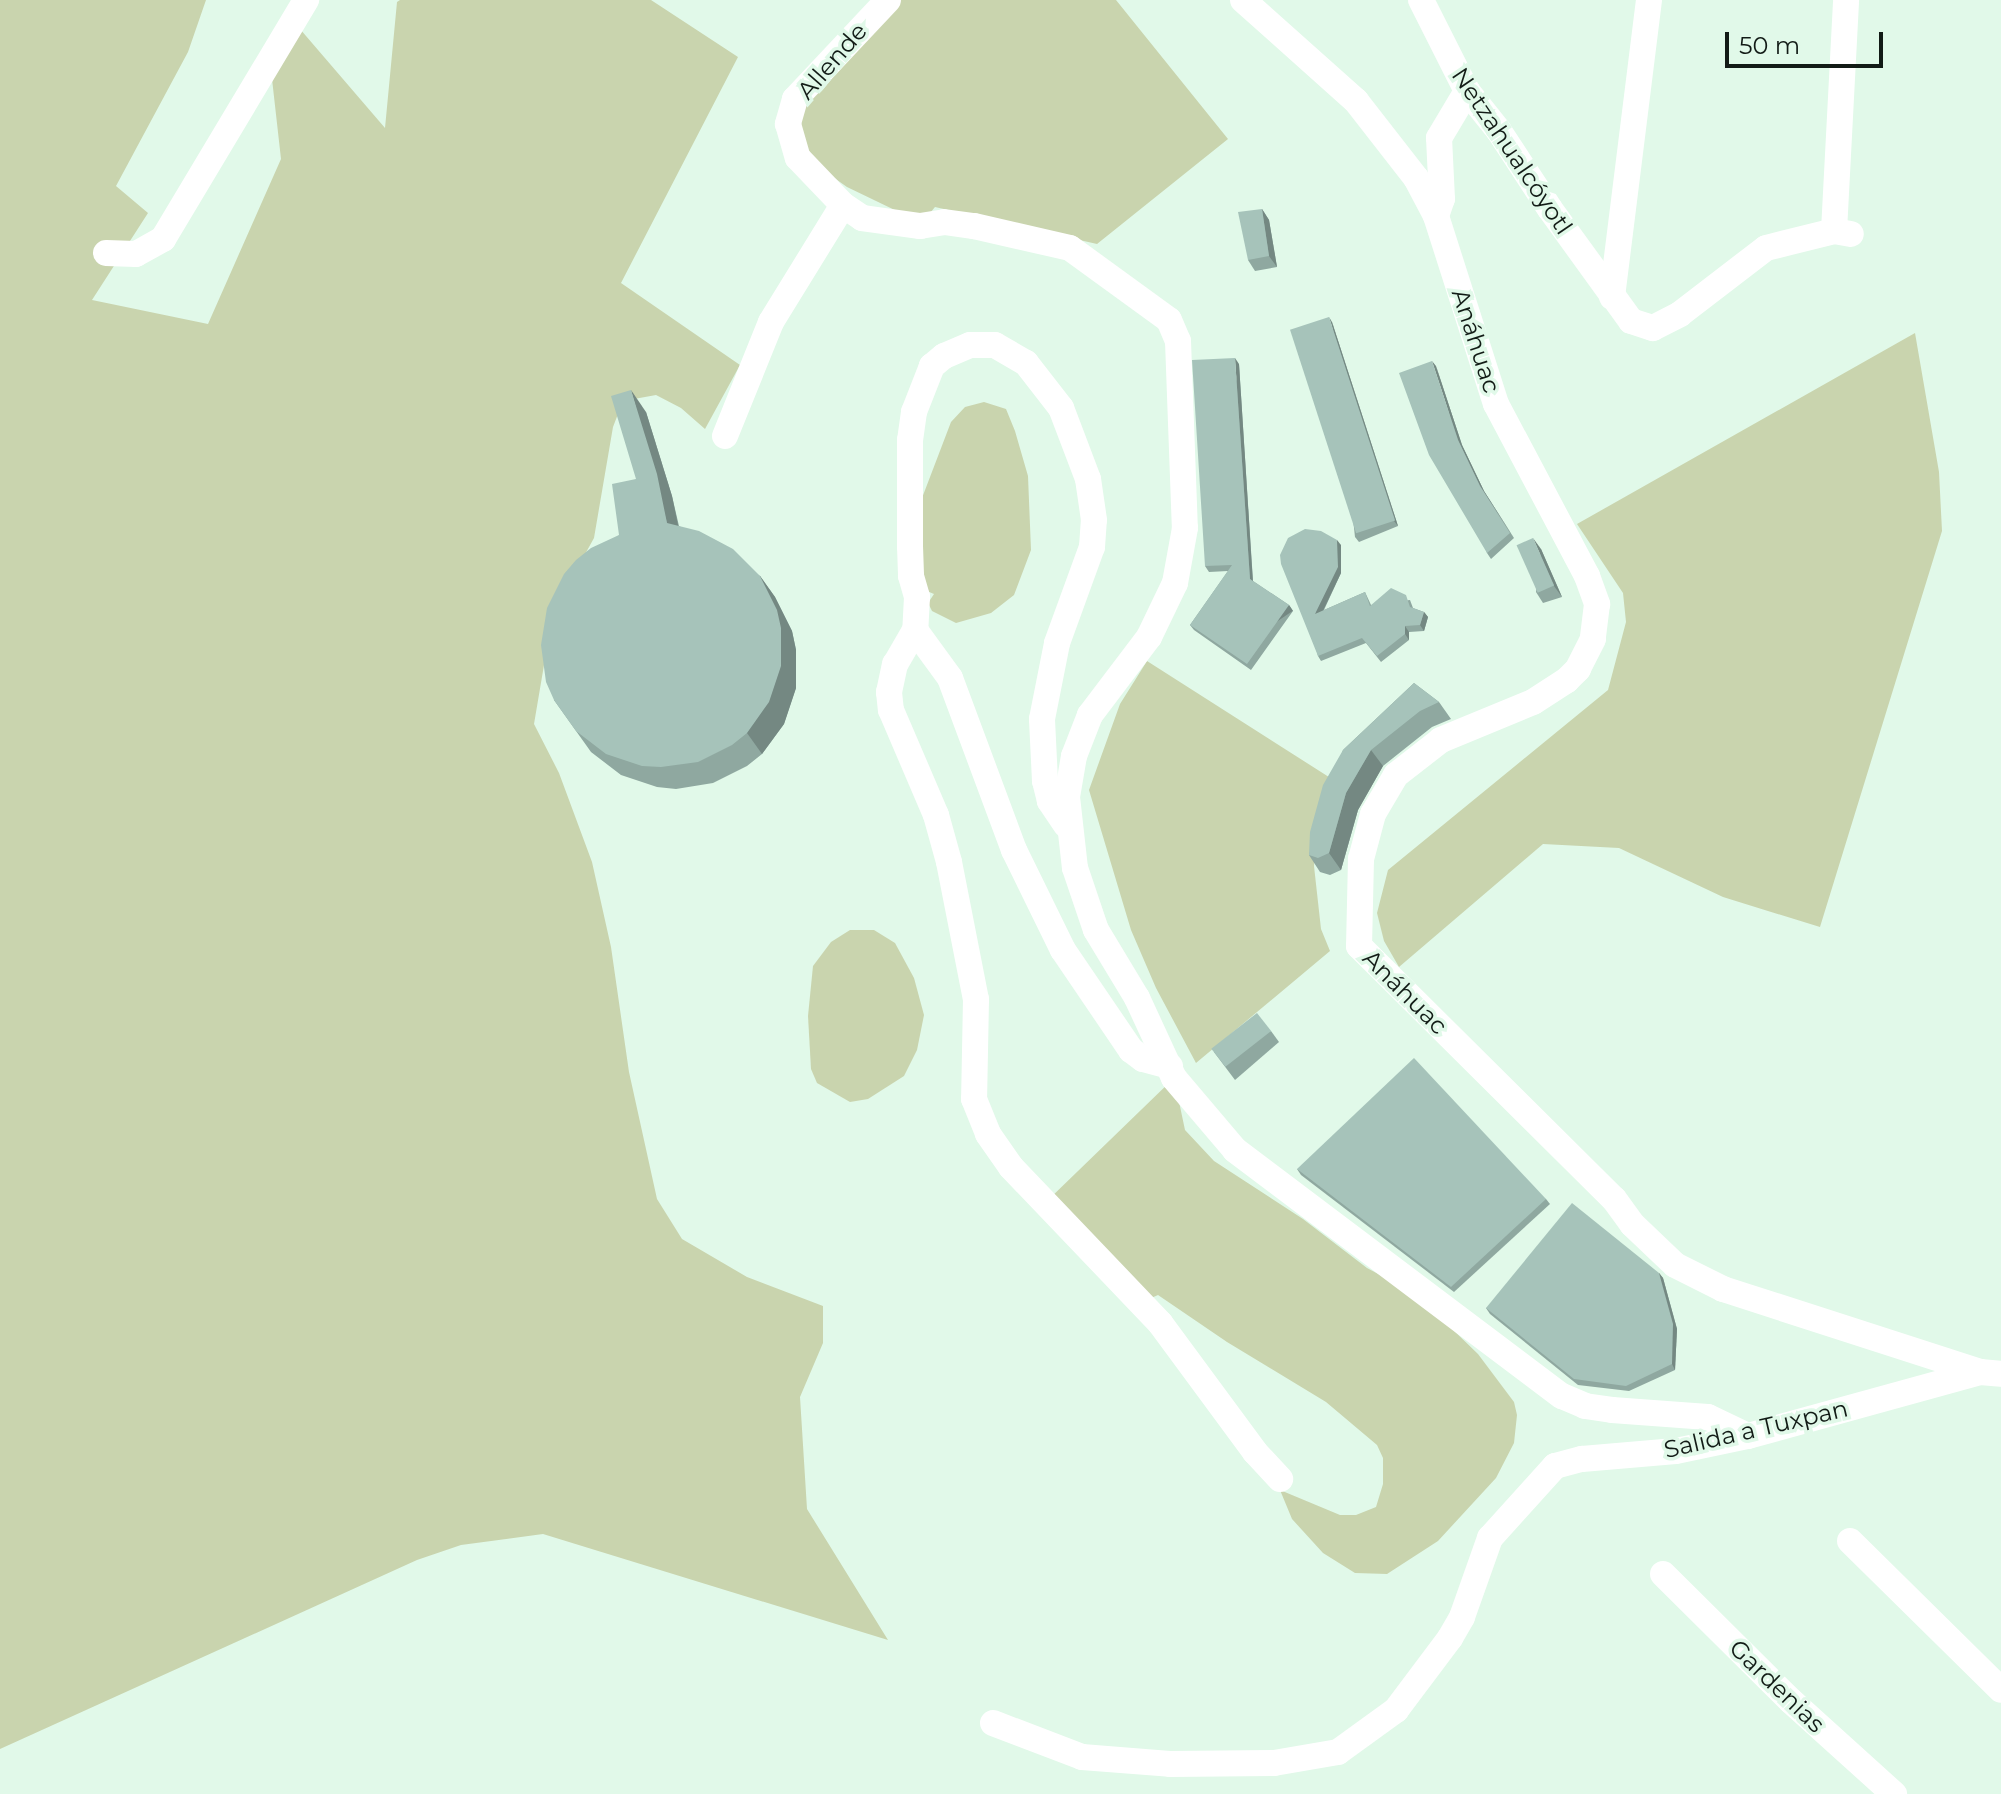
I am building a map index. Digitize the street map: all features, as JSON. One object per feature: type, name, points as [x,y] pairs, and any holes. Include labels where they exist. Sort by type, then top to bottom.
[{"type":"street","points":[[106,253],[136,254],[163,239],[306,0]]},
{"type":"street","name":"Allende","points":[[843,205],[798,158],[788,124],[795,99],[888,0]]},
{"type":"street","points":[[1243,0],[1356,101],[1389,138],[1436,216]]},
{"type":"street","name":"Netzahualcóyotl","points":[[1421,0],[1467,91],[1499,131],[1612,297],[1631,321],[1653,328],[1680,314],[1766,248],[1842,232],[1846,0]]},
{"type":"street","points":[[1612,297],[1649,0]]},
{"type":"street","points":[[1436,216],[1442,199],[1439,138],[1467,91]]},
{"type":"street","points":[[725,436],[771,322],[843,205],[862,218],[920,226],[944,222],[974,226],[1070,248],[1169,320],[1178,341],[1185,528],[1175,583],[1149,637],[1090,715],[1070,775],[1068,828],[1075,868],[1096,930],[1137,998],[1170,1066],[1192,1102],[1235,1150],[1562,1396],[1585,1406],[1612,1410],[1708,1417],[1748,1436]]},
{"type":"street","name":"Anáhuac","points":[[1436,216],[1496,404],[1587,576],[1597,604],[1596,621],[1593,639],[1578,669],[1567,680],[1533,702],[1441,740],[1396,775],[1373,814],[1361,859],[1359,946],[1614,1199],[1632,1224],[1675,1265],[1723,1289],[1991,1373]]},
{"type":"street","points":[[1068,828],[1047,791],[1042,719],[1057,643],[1092,547],[1094,520],[1088,479],[1076,441],[1055,400],[1026,363],[995,345],[970,345],[944,356],[932,366],[914,412],[910,440],[910,546],[911,576],[917,597],[915,630],[895,664],[889,692],[891,710],[936,815],[949,862],[976,999],[974,1099],[988,1134],[1011,1167],[1160,1323],[1255,1452],[1280,1479]]},
{"type":"street","points":[[915,630],[923,646],[942,664],[950,678],[1014,850],[1063,950],[1131,1050],[1143,1059],[1170,1066]]},
{"type":"street","name":"Salida a Tuxpan","points":[[993,1723],[1082,1757],[1141,1762],[1274,1763],[1338,1752],[1396,1710],[1450,1638],[1490,1538],[1555,1466],[1582,1459],[1676,1451],[1748,1436],[1991,1373]]},
{"type":"street","points":[[1850,1541],[2001,1690]]},
{"type":"street","name":"Gardenias","points":[[1663,1574],[1791,1701],[1894,1794]]},
{"type":"green space","points":[[0,0],[206,0],[188,52],[116,186],[148,213],[92,300],[208,324],[281,159],[272,79],[300,29],[385,128],[397,2],[400,0],[651,0],[738,57],[621,283],[740,365],[705,429],[681,408],[656,395],[623,401],[613,427],[594,538],[553,612],[534,724],[559,773],[592,862],[611,947],[629,1072],[657,1199],[682,1239],[747,1277],[823,1306],[823,1343],[800,1397],[807,1509],[888,1640],[543,1534],[461,1545],[417,1560],[0,1749]]},
{"type":"green space","points":[[900,0],[1116,0],[1228,139],[1097,244],[935,207],[930,213],[903,214],[847,187],[823,170],[807,149],[798,126],[805,95]]},
{"type":"green space","points":[[1915,333],[1939,472],[1942,531],[1820,927],[1723,897],[1619,848],[1543,844],[1399,967],[1384,941],[1377,913],[1388,870],[1608,690],[1626,622],[1623,593],[1577,524]]},
{"type":"green space","points":[[984,402],[1006,409],[1015,431],[1028,476],[1031,550],[1014,595],[991,613],[956,623],[932,611],[928,603],[934,594],[922,589],[922,498],[951,422],[965,407]]},
{"type":"green space","points":[[1147,661],[1332,779],[1319,820],[1314,866],[1321,929],[1330,951],[1196,1063],[1156,988],[1131,930],[1089,790],[1120,704]]},
{"type":"green space","points":[[850,930],[874,930],[895,943],[914,978],[924,1015],[917,1050],[904,1076],[868,1099],[850,1102],[817,1083],[811,1069],[808,1016],[813,966],[831,942]]},
{"type":"green space","points":[[1174,1078],[1185,1130],[1214,1161],[1303,1219],[1367,1268],[1416,1294],[1478,1354],[1514,1402],[1517,1415],[1514,1443],[1496,1478],[1438,1541],[1387,1574],[1355,1573],[1323,1553],[1292,1519],[1280,1490],[1340,1515],[1356,1515],[1376,1507],[1383,1484],[1383,1458],[1377,1445],[1326,1402],[1227,1342],[1158,1295],[1149,1299],[1046,1202]]},
{"type":"building","points":[[1262,209],[1269,256],[1248,260],[1238,212]]},
{"type":"building","points":[[1329,317],[1395,521],[1356,533],[1290,330]]},
{"type":"building","points":[[1235,358],[1250,579],[1289,605],[1247,664],[1190,625],[1232,565],[1205,566],[1192,360]]},
{"type":"building","points":[[1432,361],[1458,440],[1480,486],[1510,533],[1487,553],[1429,455],[1399,373]]},
{"type":"building","points":[[631,390],[657,474],[667,523],[699,531],[733,549],[760,576],[777,610],[781,628],[781,666],[769,702],[747,733],[732,745],[698,762],[661,767],[642,766],[606,754],[576,731],[554,700],[546,682],[541,645],[547,608],[564,574],[591,548],[619,535],[612,484],[636,479],[611,396]]},
{"type":"building","points":[[1305,529],[1321,531],[1337,540],[1338,567],[1315,614],[1365,592],[1370,606],[1391,588],[1406,595],[1410,607],[1424,612],[1420,625],[1405,626],[1405,634],[1377,656],[1362,638],[1318,656],[1280,555],[1288,538]]},
{"type":"building","points":[[1533,538],[1554,586],[1538,593],[1517,545]]},
{"type":"building","points":[[1414,683],[1439,702],[1420,711],[1371,750],[1346,793],[1329,853],[1318,858],[1309,855],[1310,832],[1323,785],[1343,750]]},
{"type":"building","points":[[1257,1013],[1271,1031],[1225,1067],[1211,1049]]},
{"type":"building","points":[[1414,1058],[1546,1199],[1451,1287],[1297,1169]]},
{"type":"building","points":[[1572,1203],[1659,1273],[1673,1324],[1672,1364],[1626,1386],[1574,1379],[1486,1308]]}]
